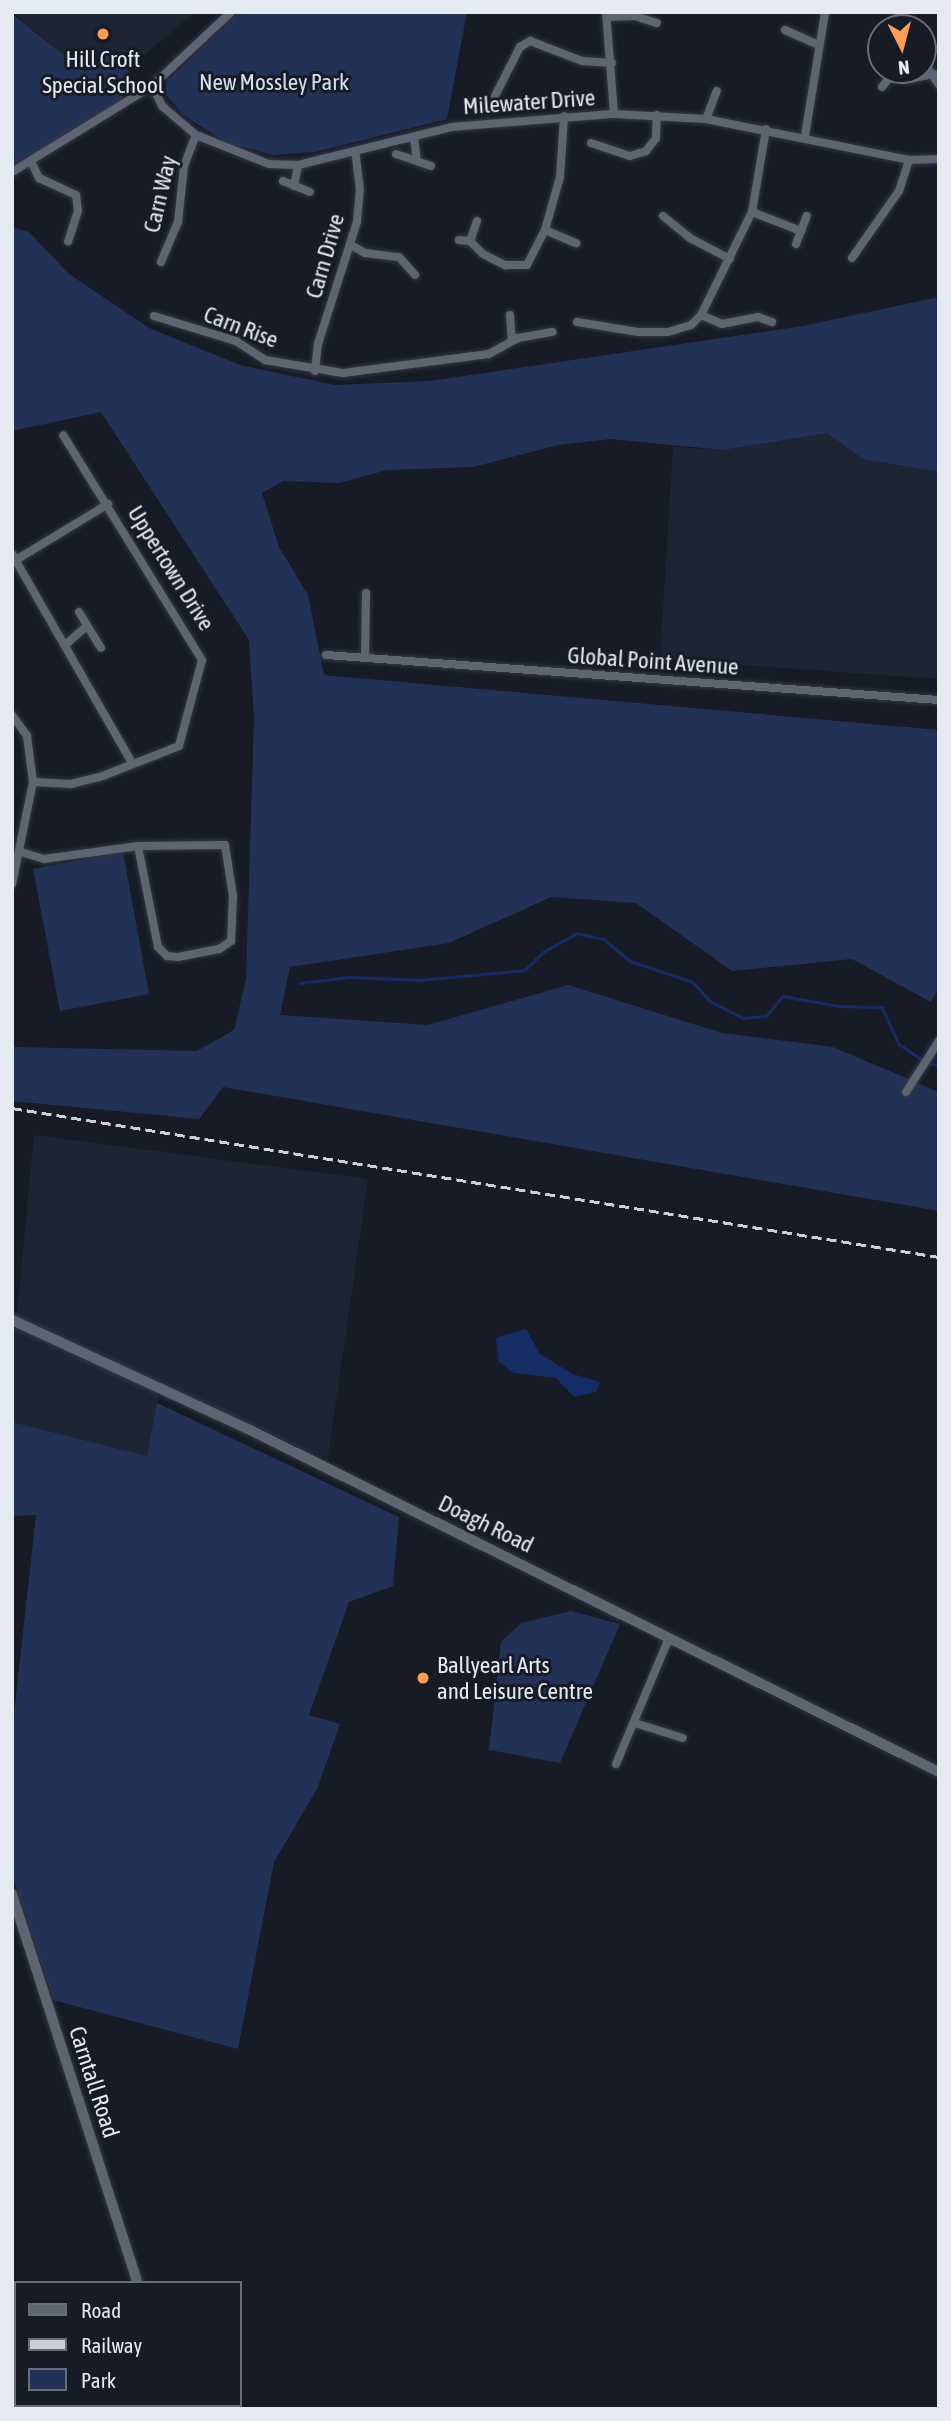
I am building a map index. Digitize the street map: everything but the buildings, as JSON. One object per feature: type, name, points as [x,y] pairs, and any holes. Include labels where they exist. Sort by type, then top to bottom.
[{"type":"main road","name":"Doagh Road","points":[[12,1320],[239,1424],[939,1772]]},
{"type":"main road","name":"Carntall Road","points":[[12,1894],[137,2281]]},
{"type":"street","points":[[12,172],[152,86],[231,12]]},
{"type":"street","points":[[804,136],[825,12]]},
{"type":"street","points":[[614,114],[606,15],[635,16],[657,23]]},
{"type":"street","points":[[785,30],[819,45]]},
{"type":"street","points":[[495,96],[520,47],[530,41],[582,61],[612,64]]},
{"type":"street","name":"Milewater Drive","points":[[152,86],[162,106],[196,135],[245,157],[298,165],[474,124],[614,114],[706,119],[804,136],[909,160],[939,159]]},
{"type":"street","points":[[706,119],[717,91]]},
{"type":"street","points":[[591,144],[630,156],[646,151],[656,138],[657,115]]},
{"type":"street","points":[[459,240],[470,241],[494,260],[525,267],[545,230],[560,177],[564,117]]},
{"type":"street","points":[[577,322],[638,332],[667,332],[691,325],[702,315],[752,212],[766,129]]},
{"type":"street","name":"Carn Way","points":[[161,262],[178,222],[184,166],[196,135]]},
{"type":"street","points":[[414,137],[416,161]]},
{"type":"street","name":"Carn Drive","points":[[315,371],[318,344],[351,245],[360,190],[355,152]]},
{"type":"street","points":[[396,154],[431,166]]},
{"type":"street","points":[[852,258],[899,191],[909,160]]},
{"type":"street","points":[[31,161],[39,178],[76,195],[78,211],[68,241]]},
{"type":"street","points":[[294,186],[298,165]]},
{"type":"street","points":[[283,181],[310,192]]},
{"type":"street","points":[[752,212],[801,231]]},
{"type":"street","points":[[663,216],[690,238],[730,259]]},
{"type":"street","points":[[796,244],[807,216]]},
{"type":"street","points":[[470,241],[477,221]]},
{"type":"street","points":[[545,230],[576,243]]},
{"type":"street","points":[[351,245],[365,253],[399,257],[415,275]]},
{"type":"street","points":[[510,315],[512,341]]},
{"type":"street","points":[[702,315],[722,324],[758,317],[772,322]]},
{"type":"street","name":"Carn Rise","points":[[154,316],[236,341],[265,360],[315,371],[343,373],[489,354],[512,341],[552,332]]},
{"type":"street","name":"Uppertown Drive","points":[[33,782],[71,784],[169,752],[183,739],[202,660],[63,435]]},
{"type":"street","points":[[108,504],[14,557],[132,763]]},
{"type":"street","points":[[365,658],[366,593]]},
{"type":"street","points":[[79,611],[101,648]]},
{"type":"street","points":[[65,645],[87,626]]},
{"type":"street","name":"Global Point Avenue","points":[[326,655],[939,700]]},
{"type":"street","points":[[12,715],[27,736],[33,782],[21,852],[12,884]]},
{"type":"street","points":[[21,852],[44,859],[138,846],[225,845],[232,877],[231,941],[219,949],[178,957],[167,956],[158,947],[138,846]]},
{"type":"street","points":[[906,1092],[939,1041]]},
{"type":"street","points":[[616,1764],[669,1638]]},
{"type":"street","points":[[635,1723],[683,1738]]},
{"type":"shaded area","name":"Hill Croft Special School","points":[[12,12],[195,12],[129,68],[107,54],[85,73]]},
{"type":"shaded area","points":[[827,433],[863,459],[939,472],[939,679],[660,659],[673,447],[723,450]]},
{"type":"shaded area","points":[[34,1135],[368,1179],[328,1457],[258,1434],[160,1388],[147,1456],[12,1422],[12,1312],[17,1313]]},
{"type":"shaded area","points":[[526,1329],[540,1354],[573,1374],[600,1382],[596,1392],[574,1397],[556,1378],[514,1373],[499,1362],[496,1338]]},
{"type":"green space","name":"New Mossley Park","points":[[238,12],[467,12],[447,119],[315,152],[273,155],[227,143],[182,114],[164,92],[167,81]]},
{"type":"green space","points":[[12,14],[85,72],[107,54],[129,68],[121,101],[12,167]]},
{"type":"green space","points":[[12,227],[29,232],[69,274],[149,328],[240,365],[335,385],[430,381],[803,326],[939,297],[939,472],[863,459],[827,433],[723,450],[611,439],[558,445],[473,467],[387,470],[339,483],[283,481],[262,493],[279,547],[308,595],[324,675],[939,730],[939,987],[931,1002],[852,959],[732,971],[636,903],[551,897],[449,943],[290,967],[280,1015],[428,1025],[568,985],[722,1033],[833,1047],[939,1092],[939,1211],[223,1087],[199,1119],[12,1101],[12,1047],[197,1051],[234,1030],[246,979],[254,718],[249,640],[101,412],[12,431]]},
{"type":"green space","points":[[123,852],[149,994],[60,1011],[33,869]]},
{"type":"green space","points":[[157,1403],[399,1517],[393,1586],[349,1602],[309,1715],[340,1724],[317,1789],[274,1862],[238,2049],[53,2000],[12,1875],[12,1731],[36,1515],[12,1516],[12,1422],[147,1456]]},
{"type":"green space","points":[[571,1611],[620,1624],[560,1763],[489,1750],[501,1642],[521,1623]]},
{"type":"waterway","points":[[300,983],[349,977],[420,980],[525,970],[543,952],[577,933],[604,939],[630,961],[693,982],[710,1001],[743,1018],[766,1016],[783,996],[838,1006],[882,1007],[899,1044],[923,1060]]},
{"type":"waterway","points":[[928,1064],[939,1065]]},
{"type":"railway","points":[[12,1108],[939,1257]]},
{"type":"place","name":"Hill Croft Special School","points":[[103,34]]},
{"type":"place","name":"Ballyearl Arts and Leisure Centre","points":[[423,1678]]}]
